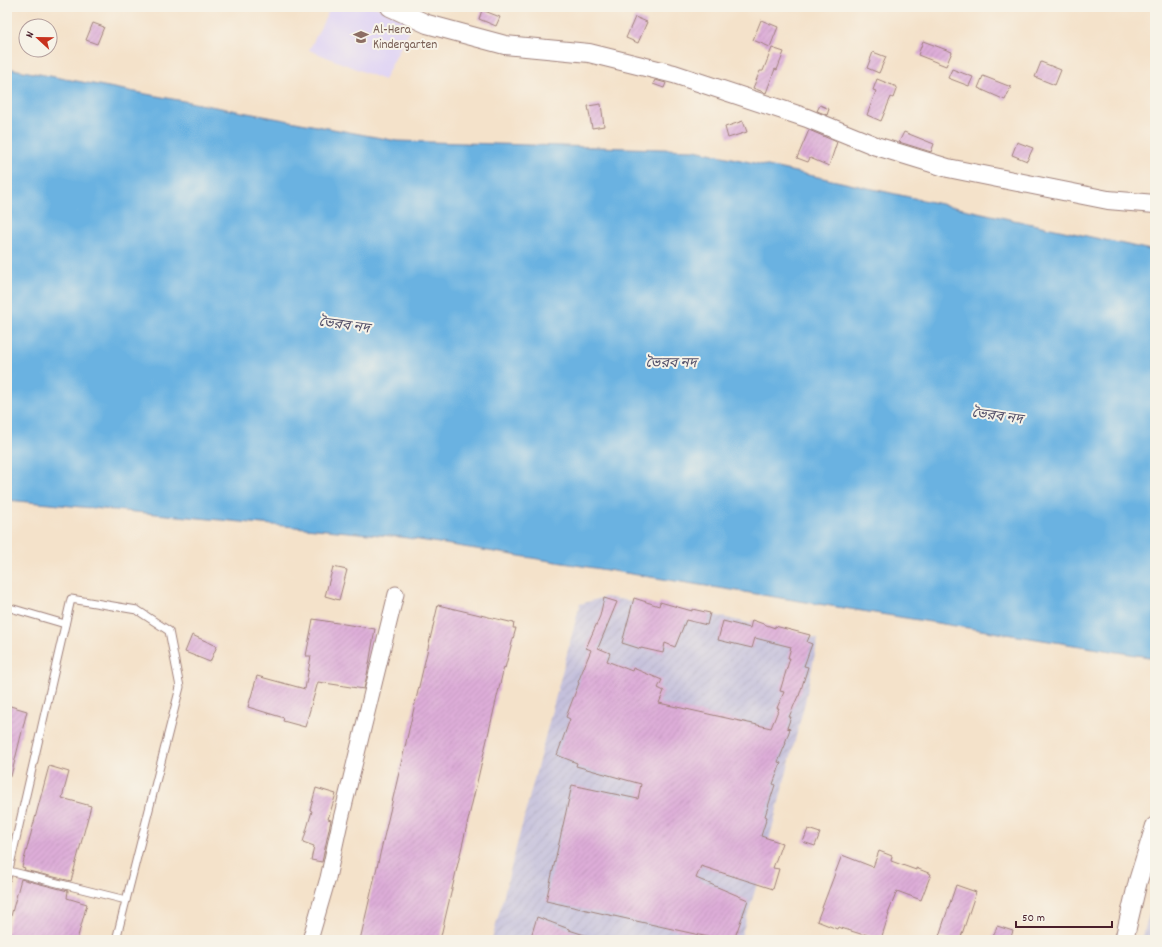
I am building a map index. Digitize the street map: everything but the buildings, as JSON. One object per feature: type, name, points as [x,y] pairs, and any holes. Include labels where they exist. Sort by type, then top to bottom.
[{"type":"street","points":[[390,7],[427,24],[504,45],[589,53],[674,74],[807,118],[876,146],[948,168],[1108,200],[1155,204]]},
{"type":"street","points":[[310,940],[328,878],[396,594]]},
{"type":"street","points":[[1128,940],[1138,881],[1155,826]]},
{"type":"street","points":[[1128,940],[1141,880],[1155,836]]},
{"type":"lane","points":[[116,940],[180,687],[170,631],[137,610],[71,599],[8,874],[126,900]]},
{"type":"lane","points":[[7,606],[65,624]]},
{"type":"shaded area","name":"Al-Hera Kindergarten","points":[[331,7],[376,7],[413,23],[384,80],[309,50]]},
{"type":"shaded area","points":[[605,597],[696,611],[818,639],[805,702],[762,867],[740,940],[492,940],[580,604]]},
{"type":"shaded area","points":[[1155,892],[1155,940],[1142,940]]},
{"type":"water","name":"ভৈরব নদ","points":[[7,68],[397,141],[695,150],[1155,251],[1155,658],[401,537],[7,500]]},
{"type":"place","name":"Al-Hera Kindergarten","points":[[361,37]]}]
